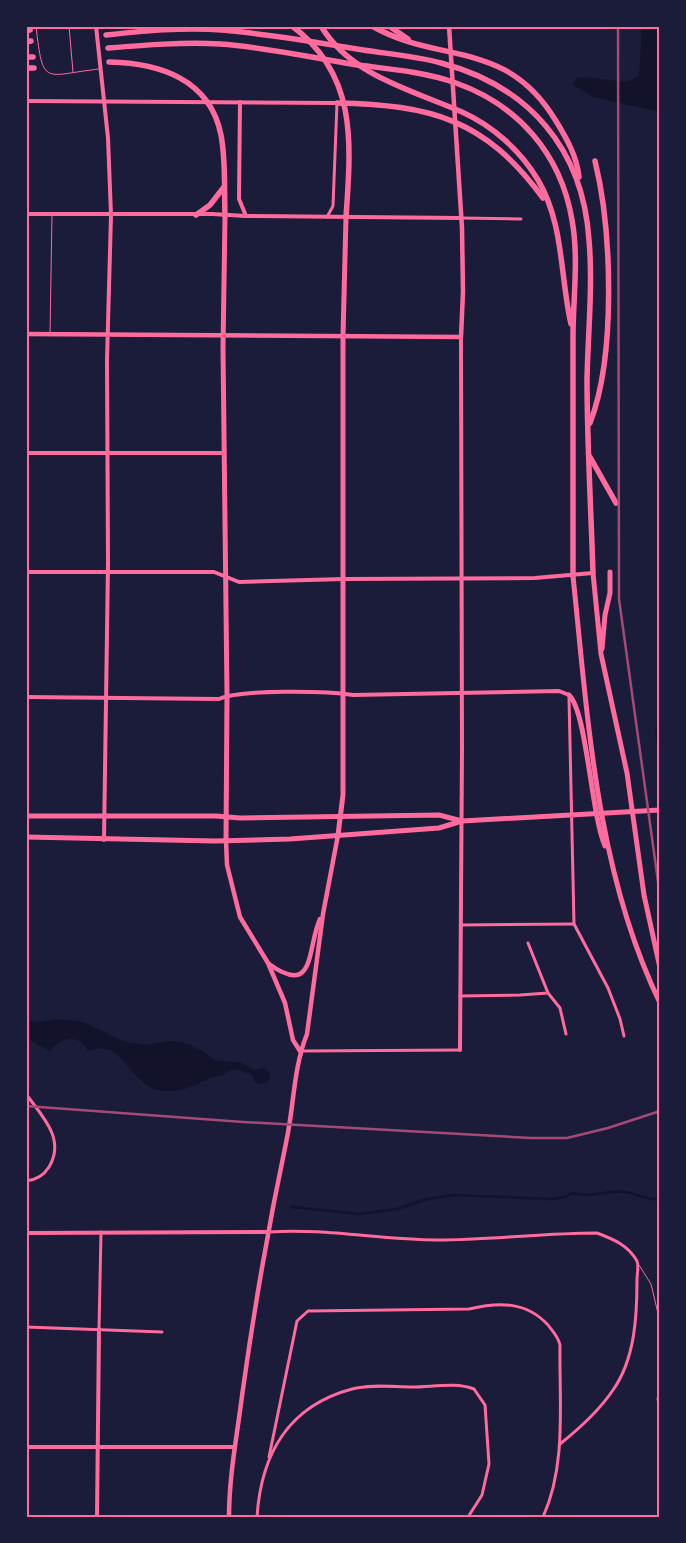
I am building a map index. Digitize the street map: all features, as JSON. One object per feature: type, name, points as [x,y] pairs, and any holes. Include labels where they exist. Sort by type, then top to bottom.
[{"type":"highway","points":[[292,26],[322,57],[339,88],[346,108],[350,133],[346,217]]},
{"type":"highway","points":[[321,26],[342,51],[361,66],[380,78],[474,119],[512,148],[539,181],[553,218],[562,252],[568,308],[573,333]]},
{"type":"highway","points":[[372,26],[398,38],[490,62],[526,85],[548,109],[577,161],[587,215],[590,261],[587,379],[593,573]]},
{"type":"highway","points":[[389,26],[412,42]]},
{"type":"highway","points":[[106,35],[151,30],[220,30],[275,36],[415,58],[466,71],[514,96],[539,116],[556,138],[572,165],[580,185]]},
{"type":"highway","points":[[108,48],[154,44],[221,44],[442,79],[456,83],[492,100],[524,123],[547,152],[562,182],[572,222],[575,249],[572,576]]},
{"type":"highway","points":[[109,62],[141,64],[163,69],[192,86],[213,111],[221,134],[225,216]]},
{"type":"highway","points":[[26,68],[34,68]]},
{"type":"highway","points":[[337,103],[379,104],[416,109],[464,126],[492,144],[519,168],[543,198],[553,218]]},
{"type":"highway","points":[[589,427],[601,383],[607,317],[605,214],[595,161]]},
{"type":"highway","points":[[196,215],[210,206],[224,187]]},
{"type":"highway","points":[[589,456],[616,503]]},
{"type":"main road","points":[[26,334],[461,338],[463,284],[461,218],[449,26]]},
{"type":"main road","points":[[225,216],[224,453],[227,576],[227,865],[240,917],[268,963],[284,1003],[293,1040],[300,1051]]},
{"type":"main road","points":[[229,1517],[235,1447],[268,1232],[291,1117],[300,1051],[307,1034],[323,914],[338,835],[343,795],[343,336],[346,217]]},
{"type":"main road","points":[[601,654],[605,639],[605,615],[610,593],[610,572]]},
{"type":"main road","points":[[593,573],[601,654],[626,773],[644,894],[660,968]]},
{"type":"main road","points":[[572,576],[593,750],[609,855]]},
{"type":"main road","points":[[569,695],[573,698],[578,713],[585,745],[598,828],[609,855],[628,921],[660,1003]]},
{"type":"main road","points":[[26,837],[226,841],[439,828],[462,821],[475,820],[660,810]]},
{"type":"main road","points":[[26,816],[439,815],[462,821]]},
{"type":"main road","points":[[268,963],[289,975],[300,974],[307,969],[316,928],[323,914]]},
{"type":"street","points":[[96,26],[108,138],[111,215],[108,334],[104,840]]},
{"type":"street","points":[[26,102],[337,103],[334,206],[327,216]]},
{"type":"street","points":[[240,102],[239,199],[246,216]]},
{"type":"street","points":[[26,214],[521,219]]},
{"type":"street","points":[[300,1051],[460,1050],[462,821],[461,338]]},
{"type":"street","points":[[26,453],[224,453]]},
{"type":"street","points":[[26,572],[214,572],[239,582],[344,578],[462,579],[572,576],[593,573]]},
{"type":"street","points":[[26,697],[219,698],[227,695],[344,693],[353,695],[462,694],[559,691],[569,695],[574,924],[608,988],[620,1019],[624,1036]]},
{"type":"street","points":[[461,925],[574,924]]},
{"type":"street","points":[[528,943],[548,992],[560,1008],[566,1034]]},
{"type":"street","points":[[460,996],[520,995],[548,992]]},
{"type":"street","points":[[26,1094],[50,1129],[56,1146],[46,1171],[35,1179],[26,1180]]},
{"type":"street","points":[[97,1517],[101,1232]]},
{"type":"street","points":[[26,1233],[312,1232],[365,1237],[434,1240],[597,1233],[627,1248],[638,1263],[637,1307],[630,1353],[614,1389],[599,1408],[560,1444]]},
{"type":"street","points":[[257,1517],[262,1479],[269,1457],[297,1321],[308,1311],[469,1309],[494,1304],[515,1305],[543,1320],[557,1337],[560,1345],[560,1444],[553,1488],[543,1517]]},
{"type":"street","points":[[26,1328],[162,1332]]},
{"type":"street","points":[[269,1457],[283,1433],[303,1414],[343,1392],[365,1387],[469,1387],[478,1392],[485,1405],[489,1464],[482,1495],[468,1517]]},
{"type":"street","points":[[26,1447],[235,1447]]},
{"type":"lane","points":[[36,26],[40,59],[44,70],[53,75],[101,69]]},
{"type":"lane","points":[[69,26],[73,73]]},
{"type":"lane","points":[[50,334],[52,214]]},
{"type":"lane","points":[[638,1263],[651,1284],[660,1322]]},
{"type":"lane","points":[[657,1400],[660,1379]]},
{"type":"shaded area","points":[[642,26],[660,26],[660,112],[593,97],[573,85],[576,78],[582,77],[627,82],[639,76]]},
{"type":"shaded area","points":[[660,721],[660,766],[655,730]]},
{"type":"shaded area","points":[[57,1019],[83,1022],[125,1042],[146,1045],[168,1041],[182,1042],[203,1051],[216,1061],[240,1062],[254,1070],[265,1068],[270,1074],[269,1079],[266,1083],[259,1084],[254,1081],[252,1075],[239,1070],[230,1070],[180,1090],[160,1091],[146,1084],[115,1053],[104,1049],[88,1051],[85,1045],[75,1039],[64,1040],[50,1051],[26,1038],[26,1021],[40,1022]]},
{"type":"waterway","points":[[292,1207],[359,1214],[397,1209],[427,1199],[454,1195],[551,1199],[565,1197],[572,1193],[587,1195],[617,1192],[660,1199]]},
{"type":"railway","points":[[618,26],[619,599],[660,896]]},
{"type":"railway","points":[[26,1106],[243,1122],[531,1138],[567,1138],[608,1128],[660,1111]]}]
